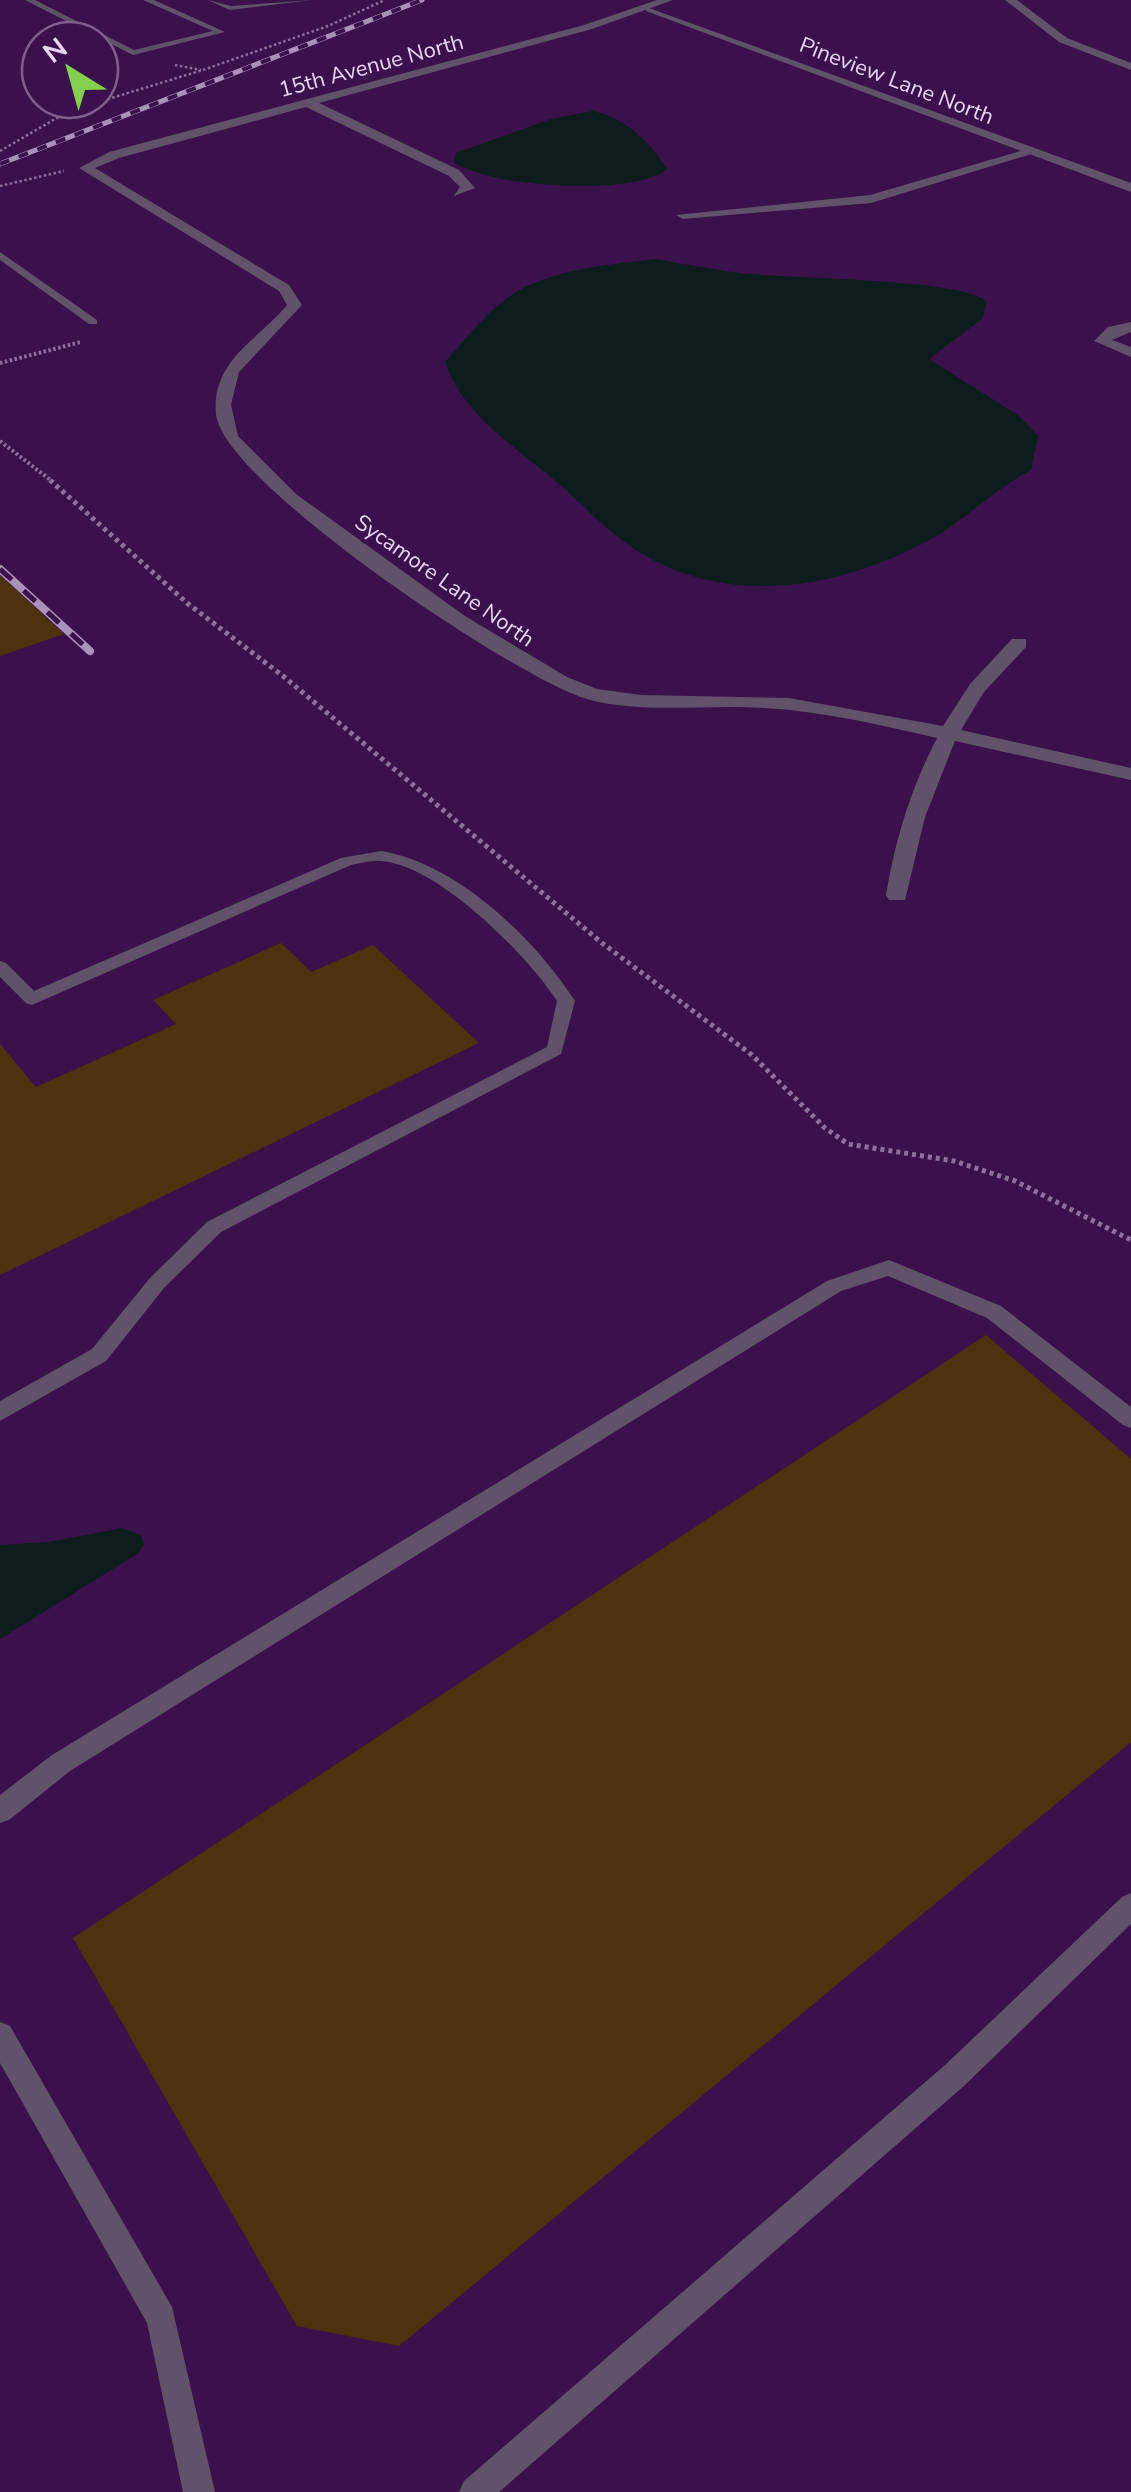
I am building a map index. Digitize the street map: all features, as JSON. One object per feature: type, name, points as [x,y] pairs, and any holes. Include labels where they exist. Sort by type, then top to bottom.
[{"type":"street","name":"15th Avenue North","points":[[85,168],[114,155],[308,104],[668,0]]},
{"type":"street","points":[[1010,0],[1063,40],[1131,67]]},
{"type":"street","name":"Pineview Lane North","points":[[650,8],[1131,188]]},
{"type":"street","points":[[308,104],[454,173],[468,188],[459,193]]},
{"type":"street","points":[[683,215],[871,199],[1032,152]]},
{"type":"street","name":"Sycamore Lane North","points":[[85,168],[284,288],[293,298],[295,306],[288,315],[242,356],[227,381],[223,407],[228,435],[248,462],[307,511],[515,659],[589,694],[638,703],[784,704],[1131,774]]},
{"type":"street","points":[[1131,327],[1112,330],[1102,341],[1131,352]]},
{"type":"street","points":[[897,895],[918,807],[950,736],[974,691],[1019,643]]},
{"type":"lane","points":[[29,0],[133,53],[221,32],[148,0]]},
{"type":"lane","points":[[212,0],[230,8],[309,0]]},
{"type":"lane","points":[[0,254],[93,322]]},
{"type":"lane","points":[[0,967],[32,999],[347,862],[382,855],[441,876],[552,975],[566,1001],[555,1050],[214,1227],[157,1282],[99,1355],[0,1412]]},
{"type":"lane","points":[[0,1812],[62,1763],[834,1286],[889,1268],[994,1312],[1131,1419]]},
{"type":"lane","points":[[475,2492],[955,2075],[1131,1906]]},
{"type":"lane","points":[[0,2036],[160,2318],[198,2492]]},
{"type":"path","points":[[0,151],[30,138],[48,121],[69,112],[328,26],[384,0]]},
{"type":"path","points":[[0,186],[85,168]]},
{"type":"path","points":[[0,364],[65,347]]},
{"type":"path","points":[[0,441],[71,496],[188,603],[283,676],[602,942],[752,1055],[825,1128],[848,1144],[895,1156],[954,1161],[1015,1181],[1131,1240]]},
{"type":"shaded area","points":[[593,111],[636,132],[667,169],[650,178],[625,183],[561,185],[497,178],[454,162],[456,153],[551,119]]},
{"type":"shaded area","points":[[656,259],[741,273],[945,288],[987,302],[982,319],[929,359],[1019,416],[1038,436],[1031,470],[924,543],[855,572],[819,581],[745,585],[709,580],[673,569],[639,552],[493,429],[464,398],[445,362],[488,315],[518,291],[567,273]]},
{"type":"shaded area","points":[[122,1528],[141,1535],[144,1545],[137,1554],[0,1639],[0,1545],[50,1542]]},
{"type":"building","points":[[0,575],[64,634],[0,656]]},
{"type":"building","points":[[281,943],[311,972],[373,945],[479,1043],[0,1275],[0,1044],[36,1087],[176,1024],[153,1000]]},
{"type":"building","points":[[986,1335],[1131,1459],[1131,1742],[399,2346],[297,2326],[73,1938]]},
{"type":"railway","points":[[0,164],[422,0]]},
{"type":"railway","points":[[0,569],[90,651]]}]
